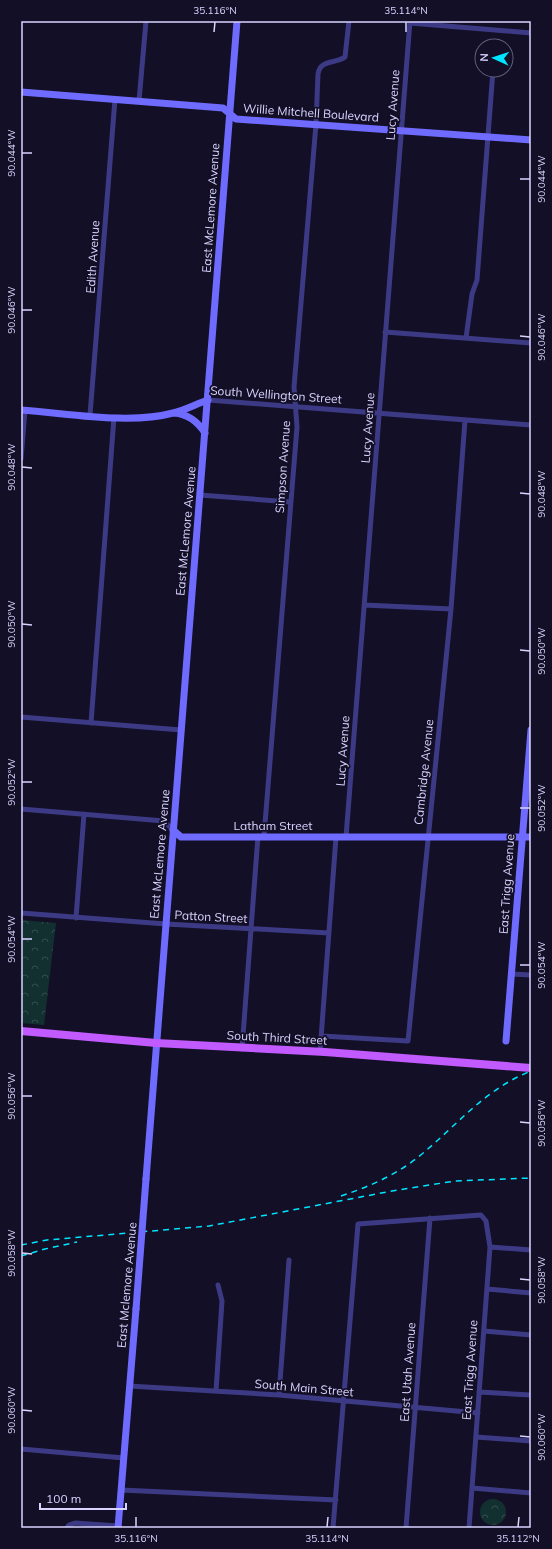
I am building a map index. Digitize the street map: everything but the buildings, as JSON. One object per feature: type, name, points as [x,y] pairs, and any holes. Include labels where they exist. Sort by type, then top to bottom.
[{"type":"main road","name":"East McLemore Avenue","points":[[156,1043],[237,21]]},
{"type":"main road","name":"Willie Mitchell Boulevard","points":[[21,92],[223,108],[236,119],[531,140]]},
{"type":"main road","name":"South Wellington Street","points":[[23,410],[90,416],[154,416],[174,413],[208,400]]},
{"type":"main road","points":[[174,413],[191,419],[200,425],[205,433]]},
{"type":"main road","name":"East Trigg Avenue","points":[[506,1041],[531,730]]},
{"type":"main road","name":"Latham Street","points":[[173,830],[181,837],[531,837]]},
{"type":"main road","name":"South Third Street","points":[[21,1031],[156,1043],[323,1052],[531,1068]]},
{"type":"main road","name":"East Mclemore Avenue","points":[[118,1527],[156,1043]]},
{"type":"street","points":[[139,101],[146,21]]},
{"type":"street","name":"Simpson Avenue","points":[[242,1048],[297,427],[294,387],[316,124],[318,70],[324,64],[342,60],[345,57],[349,21]]},
{"type":"street","points":[[410,22],[531,33]]},
{"type":"street","name":"Lucy Avenue","points":[[346,837],[410,22]]},
{"type":"street","points":[[466,338],[472,294],[477,280],[492,78]]},
{"type":"street","name":"Edith Avenue","points":[[90,416],[115,99]]},
{"type":"street","points":[[386,332],[531,343]]},
{"type":"street","name":"South Wellington Street","points":[[208,400],[380,412],[531,425]]},
{"type":"street","points":[[21,459],[23,410]]},
{"type":"street","points":[[91,723],[114,417]]},
{"type":"street","name":"Cambridge Avenue","points":[[322,1036],[408,1041],[427,837],[451,609],[465,420]]},
{"type":"street","points":[[200,495],[290,502]]},
{"type":"street","points":[[364,605],[451,609]]},
{"type":"street","points":[[21,717],[181,730]]},
{"type":"street","name":"Latham Street","points":[[21,809],[164,821],[173,830]]},
{"type":"street","points":[[76,918],[84,814]]},
{"type":"street","points":[[323,1052],[322,1036],[336,837]]},
{"type":"street","name":"Patton Street","points":[[21,913],[166,924],[329,933]]},
{"type":"street","points":[[511,974],[531,975]]},
{"type":"street","name":"East Trigg Avenue","points":[[430,1218],[481,1215],[486,1220],[490,1247],[469,1528]]},
{"type":"street","points":[[334,1528],[358,1224],[430,1218]]},
{"type":"street","name":"East Utah Avenue","points":[[406,1528],[430,1218]]},
{"type":"street","points":[[490,1247],[531,1250]]},
{"type":"street","points":[[279,1395],[289,1260]]},
{"type":"street","points":[[216,1391],[222,1301],[218,1285]]},
{"type":"street","points":[[487,1289],[531,1293]]},
{"type":"street","points":[[484,1331],[531,1335]]},
{"type":"street","name":"South Main Street","points":[[129,1386],[345,1400],[478,1413]]},
{"type":"street","points":[[479,1392],[531,1395]]},
{"type":"street","points":[[476,1437],[531,1441]]},
{"type":"street","points":[[21,1449],[124,1458]]},
{"type":"street","points":[[472,1488],[531,1493]]},
{"type":"street","points":[[121,1490],[336,1500]]},
{"type":"street","points":[[68,1526],[118,1527]]},
{"type":"green space","points":[[21,920],[56,923],[44,1025],[21,1023]]},
{"type":"green space","points":[[493,1499],[502,1503],[506,1512],[502,1521],[493,1525],[484,1521],[480,1512],[484,1503]]},
{"type":"railway","points":[[341,1196],[361,1189],[399,1170],[417,1158],[498,1088],[531,1071]]},
{"type":"railway","points":[[21,1245],[47,1240],[209,1226],[392,1191],[455,1181],[531,1178]]},
{"type":"railway","points":[[21,1256],[77,1242]]}]
